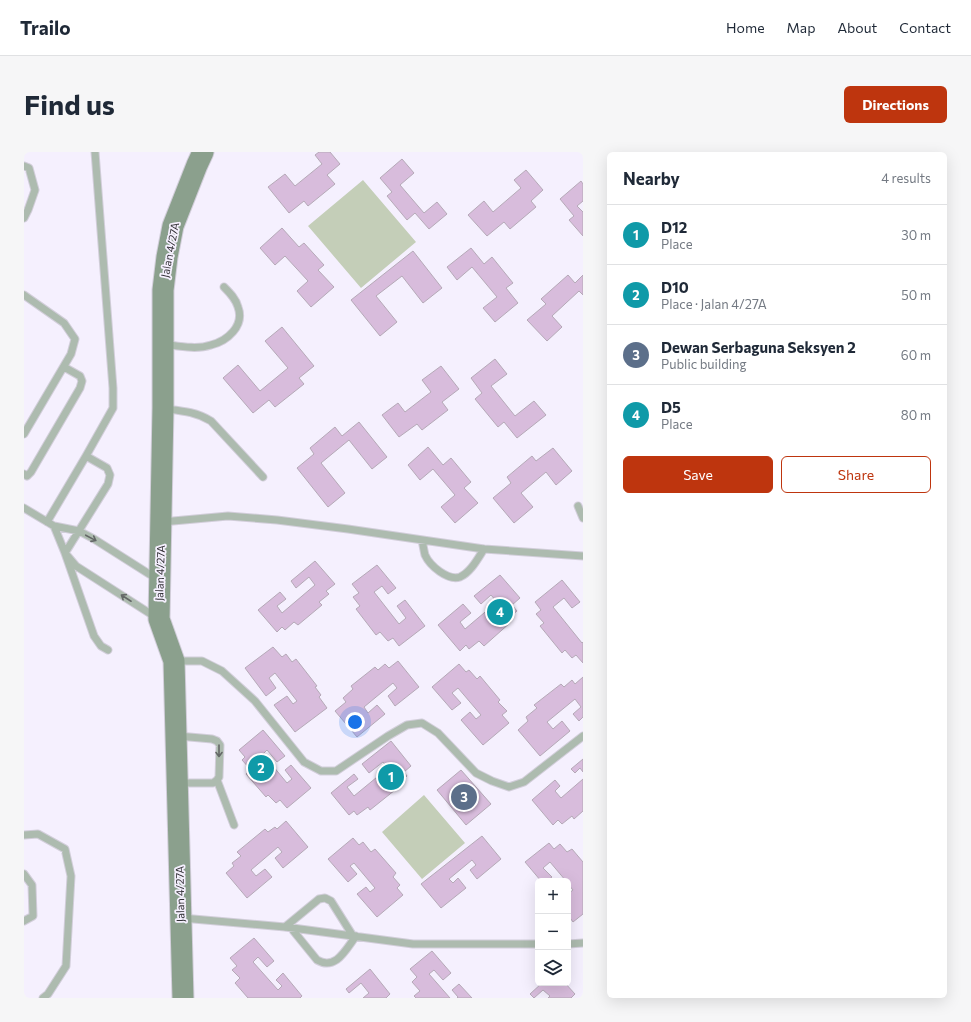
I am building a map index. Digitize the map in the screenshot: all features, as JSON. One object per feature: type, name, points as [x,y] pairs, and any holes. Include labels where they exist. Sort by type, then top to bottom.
[{"type":"street","name":"Jalan 4/27A","points":[[183,998],[174,661],[158,619],[164,344],[163,290],[173,226],[203,152]]},
{"type":"lane","points":[[47,522],[113,408],[113,388],[95,152]]},
{"type":"lane","points":[[24,166],[29,168],[35,190],[24,218]]},
{"type":"lane","points":[[164,344],[194,347],[211,345],[229,337],[239,323],[239,309],[235,300],[224,287]]},
{"type":"lane","points":[[24,295],[64,323],[75,339],[71,354],[24,434]]},
{"type":"lane","points":[[24,474],[27,476],[31,472],[80,388],[82,381],[80,376],[64,367]]},
{"type":"lane","points":[[163,408],[194,413],[211,421],[263,477]]},
{"type":"lane","points":[[65,553],[108,484],[110,475],[107,468],[86,456]]},
{"type":"lane","points":[[578,506],[583,518]]},
{"type":"lane","points":[[24,508],[54,526],[79,531],[94,539],[160,581]]},
{"type":"lane","points":[[161,522],[228,516],[277,520],[348,529],[484,549],[583,556]]},
{"type":"lane","points":[[54,526],[94,636],[101,646],[108,650]]},
{"type":"lane","points":[[422,540],[425,556],[432,565],[441,573],[451,577],[459,577],[468,572],[484,549]]},
{"type":"lane","points":[[65,553],[76,566],[158,619]]},
{"type":"lane","points":[[174,661],[202,661],[222,671],[255,701],[304,762],[321,771],[336,771],[407,725],[422,723],[438,733],[476,773],[492,782],[510,787],[524,782],[583,736]]},
{"type":"lane","points":[[175,736],[212,739],[220,744],[219,777],[217,780],[213,783],[178,783]]},
{"type":"lane","points":[[217,780],[234,825]]},
{"type":"lane","points":[[24,834],[38,834],[65,849],[71,876],[66,966],[48,994],[43,998]]},
{"type":"lane","points":[[24,874],[32,885],[32,916],[24,921]]},
{"type":"lane","points":[[288,927],[319,899],[325,898],[331,901],[354,936]]},
{"type":"lane","points":[[180,918],[288,927],[414,944],[535,944]]},
{"type":"lane","points":[[288,927],[317,960],[322,963],[331,963],[339,959],[354,936]]},
{"type":"lane","points":[[571,944],[583,943]]},
{"type":"green space","points":[[363,180],[416,242],[361,288],[308,226]]},
{"type":"green space","points":[[424,795],[465,843],[422,879],[382,832]]},
{"type":"building","points":[[319,152],[330,152],[340,164],[327,175],[335,184],[308,206],[304,201],[289,213],[268,187],[285,174],[295,186],[322,164],[315,155]]},
{"type":"building","points":[[402,159],[414,173],[400,185],[424,213],[437,202],[447,214],[429,229],[415,213],[407,220],[387,196],[392,192],[380,178]]},
{"type":"building","points":[[526,170],[543,190],[531,201],[536,207],[510,229],[504,222],[487,236],[468,215],[484,201],[493,212],[521,188],[514,180]]},
{"type":"building","points":[[581,181],[583,184],[583,201],[577,206],[583,212],[583,236],[569,220],[574,216],[560,199]]},
{"type":"building","points":[[282,228],[299,247],[304,243],[324,265],[318,270],[334,287],[311,307],[297,291],[308,281],[285,256],[275,265],[260,248]]},
{"type":"building","points":[[471,248],[484,264],[492,257],[513,283],[506,288],[518,303],[495,322],[483,308],[497,297],[472,267],[457,280],[447,267]]},
{"type":"building","points":[[413,251],[442,288],[423,303],[402,276],[376,296],[397,322],[380,336],[351,300]]},
{"type":"building","points":[[568,275],[575,283],[583,275],[583,295],[579,291],[552,316],[562,327],[547,341],[527,320],[546,304],[541,299]]},
{"type":"building","points":[[282,327],[314,366],[299,378],[304,384],[275,407],[269,400],[253,413],[223,378],[238,365],[260,391],[288,368],[265,341]]},
{"type":"building","points":[[495,359],[507,374],[491,386],[515,416],[534,401],[546,415],[517,438],[504,422],[498,427],[475,399],[482,393],[471,378]]},
{"type":"building","points":[[441,366],[459,389],[442,402],[448,410],[422,430],[417,424],[399,437],[382,415],[398,403],[405,412],[431,392],[422,380]]},
{"type":"building","points":[[359,422],[387,457],[372,469],[349,440],[321,463],[345,493],[328,507],[297,468],[314,454],[310,448],[335,427],[342,436]]},
{"type":"building","points":[[428,447],[443,465],[451,458],[471,482],[464,488],[478,503],[455,523],[441,507],[455,495],[433,469],[420,480],[408,465]]},
{"type":"building","points":[[553,448],[572,471],[556,485],[546,472],[521,493],[533,507],[514,523],[493,498],[511,483],[507,477],[532,456],[536,461]]},
{"type":"building","points":[[315,561],[335,584],[326,591],[329,594],[319,602],[322,605],[298,625],[294,622],[285,630],[282,627],[277,632],[258,610],[280,592],[286,599],[277,606],[282,613],[315,585],[309,577],[296,588],[291,581]]},
{"type":"building","points":[[377,565],[396,588],[388,594],[382,586],[374,592],[399,624],[406,618],[397,606],[405,600],[425,626],[399,646],[393,638],[388,641],[380,632],[376,635],[356,609],[360,606],[353,597],[359,593],[352,584]]},
{"type":"building","points":[[500,575],[520,598],[512,605],[517,611],[508,618],[511,622],[484,646],[479,641],[469,649],[466,645],[460,651],[438,625],[463,604],[471,613],[460,622],[465,629],[497,602],[491,595],[481,604],[474,596]]},
{"type":"building","points":[[562,580],[580,602],[572,608],[564,598],[553,607],[582,643],[583,642],[583,663],[576,655],[572,658],[565,650],[562,653],[540,626],[544,623],[536,614],[541,610],[535,602]]},
{"type":"building","points":[[273,647],[282,657],[286,654],[292,662],[296,659],[317,686],[315,687],[321,695],[319,697],[327,708],[295,732],[274,705],[287,696],[293,704],[297,701],[275,673],[269,678],[276,688],[266,696],[245,668]]},
{"type":"building","points":[[398,661],[419,687],[395,706],[388,696],[397,688],[393,683],[364,707],[368,713],[377,705],[385,714],[357,737],[335,711],[346,702],[343,698],[353,689],[351,686],[375,667],[378,670],[385,664],[389,668]]},
{"type":"building","points":[[459,664],[466,672],[469,670],[477,679],[480,676],[500,700],[498,702],[507,711],[502,715],[509,723],[483,745],[461,720],[470,712],[476,719],[481,715],[458,688],[452,693],[461,703],[452,710],[432,687]]},
{"type":"building","points":[[583,677],[583,717],[579,721],[573,714],[581,707],[575,699],[547,722],[553,729],[562,721],[570,731],[540,756],[518,730],[528,721],[526,717],[537,708],[534,705],[561,684],[564,687],[572,680],[575,684]]},
{"type":"building","points":[[263,730],[285,756],[277,762],[267,750],[263,754],[287,783],[292,779],[285,770],[291,765],[311,788],[287,808],[280,800],[276,803],[268,795],[266,797],[246,774],[251,770],[242,760],[245,757],[239,750]]},
{"type":"building","points":[[391,741],[411,766],[404,772],[407,776],[398,784],[400,786],[370,810],[368,807],[357,815],[354,811],[349,815],[331,793],[354,774],[358,779],[347,787],[354,796],[388,768],[383,762],[369,773],[362,764]]},
{"type":"building","points":[[583,759],[583,772],[580,768],[575,773],[571,769]]},
{"type":"building","points":[[461,770],[491,804],[466,825],[437,790]]},
{"type":"building","points":[[583,779],[583,811],[574,819],[572,816],[562,824],[558,820],[553,825],[532,800],[555,780],[560,786],[555,791],[561,798]]},
{"type":"building","points":[[286,821],[308,847],[283,868],[275,858],[282,852],[278,847],[251,870],[256,876],[265,869],[272,877],[247,898],[226,873],[234,866],[232,863],[241,856],[237,852],[265,829],[268,832],[275,827],[277,829]]},
{"type":"building","points":[[482,836],[501,859],[477,879],[470,870],[476,865],[472,860],[449,879],[453,883],[458,878],[466,888],[441,908],[421,884]]},
{"type":"building","points":[[353,838],[359,845],[363,842],[371,852],[375,849],[396,873],[393,877],[400,885],[397,888],[403,895],[377,917],[357,894],[366,887],[370,892],[375,888],[354,863],[350,866],[357,874],[348,882],[328,859]]},
{"type":"building","points":[[549,843],[554,849],[560,844],[567,852],[572,849],[583,862],[583,914],[573,922],[571,919],[571,892],[573,890],[571,888],[571,878],[563,878],[550,862],[543,868],[552,877],[538,878],[525,862]]},
{"type":"building","points":[[254,938],[274,961],[267,967],[258,957],[253,962],[278,990],[282,986],[276,980],[283,973],[302,996],[300,998],[248,998],[235,983],[240,978],[232,970],[237,966],[230,958]]},
{"type":"building","points":[[432,951],[451,973],[443,980],[434,970],[429,974],[450,998],[416,998],[414,996],[420,991],[412,982],[417,977],[410,969]]},
{"type":"building","points":[[370,969],[390,994],[386,998],[363,998],[369,993],[361,983],[349,993],[346,989]]},
{"type":"building","points":[[459,984],[472,998],[457,998],[458,997],[452,990]]},
{"type":"building","points":[[539,986],[568,986],[575,994],[571,998],[548,998],[550,996],[543,990],[534,998],[530,994]]},
{"type":"place","name":"D5","points":[[500,612]]},
{"type":"place","name":"D10","points":[[261,768]]},
{"type":"place","name":"D12","points":[[391,777]]},
{"type":"place","name":"Dewan Serbaguna Seksyen 2","points":[[464,797]]}]
